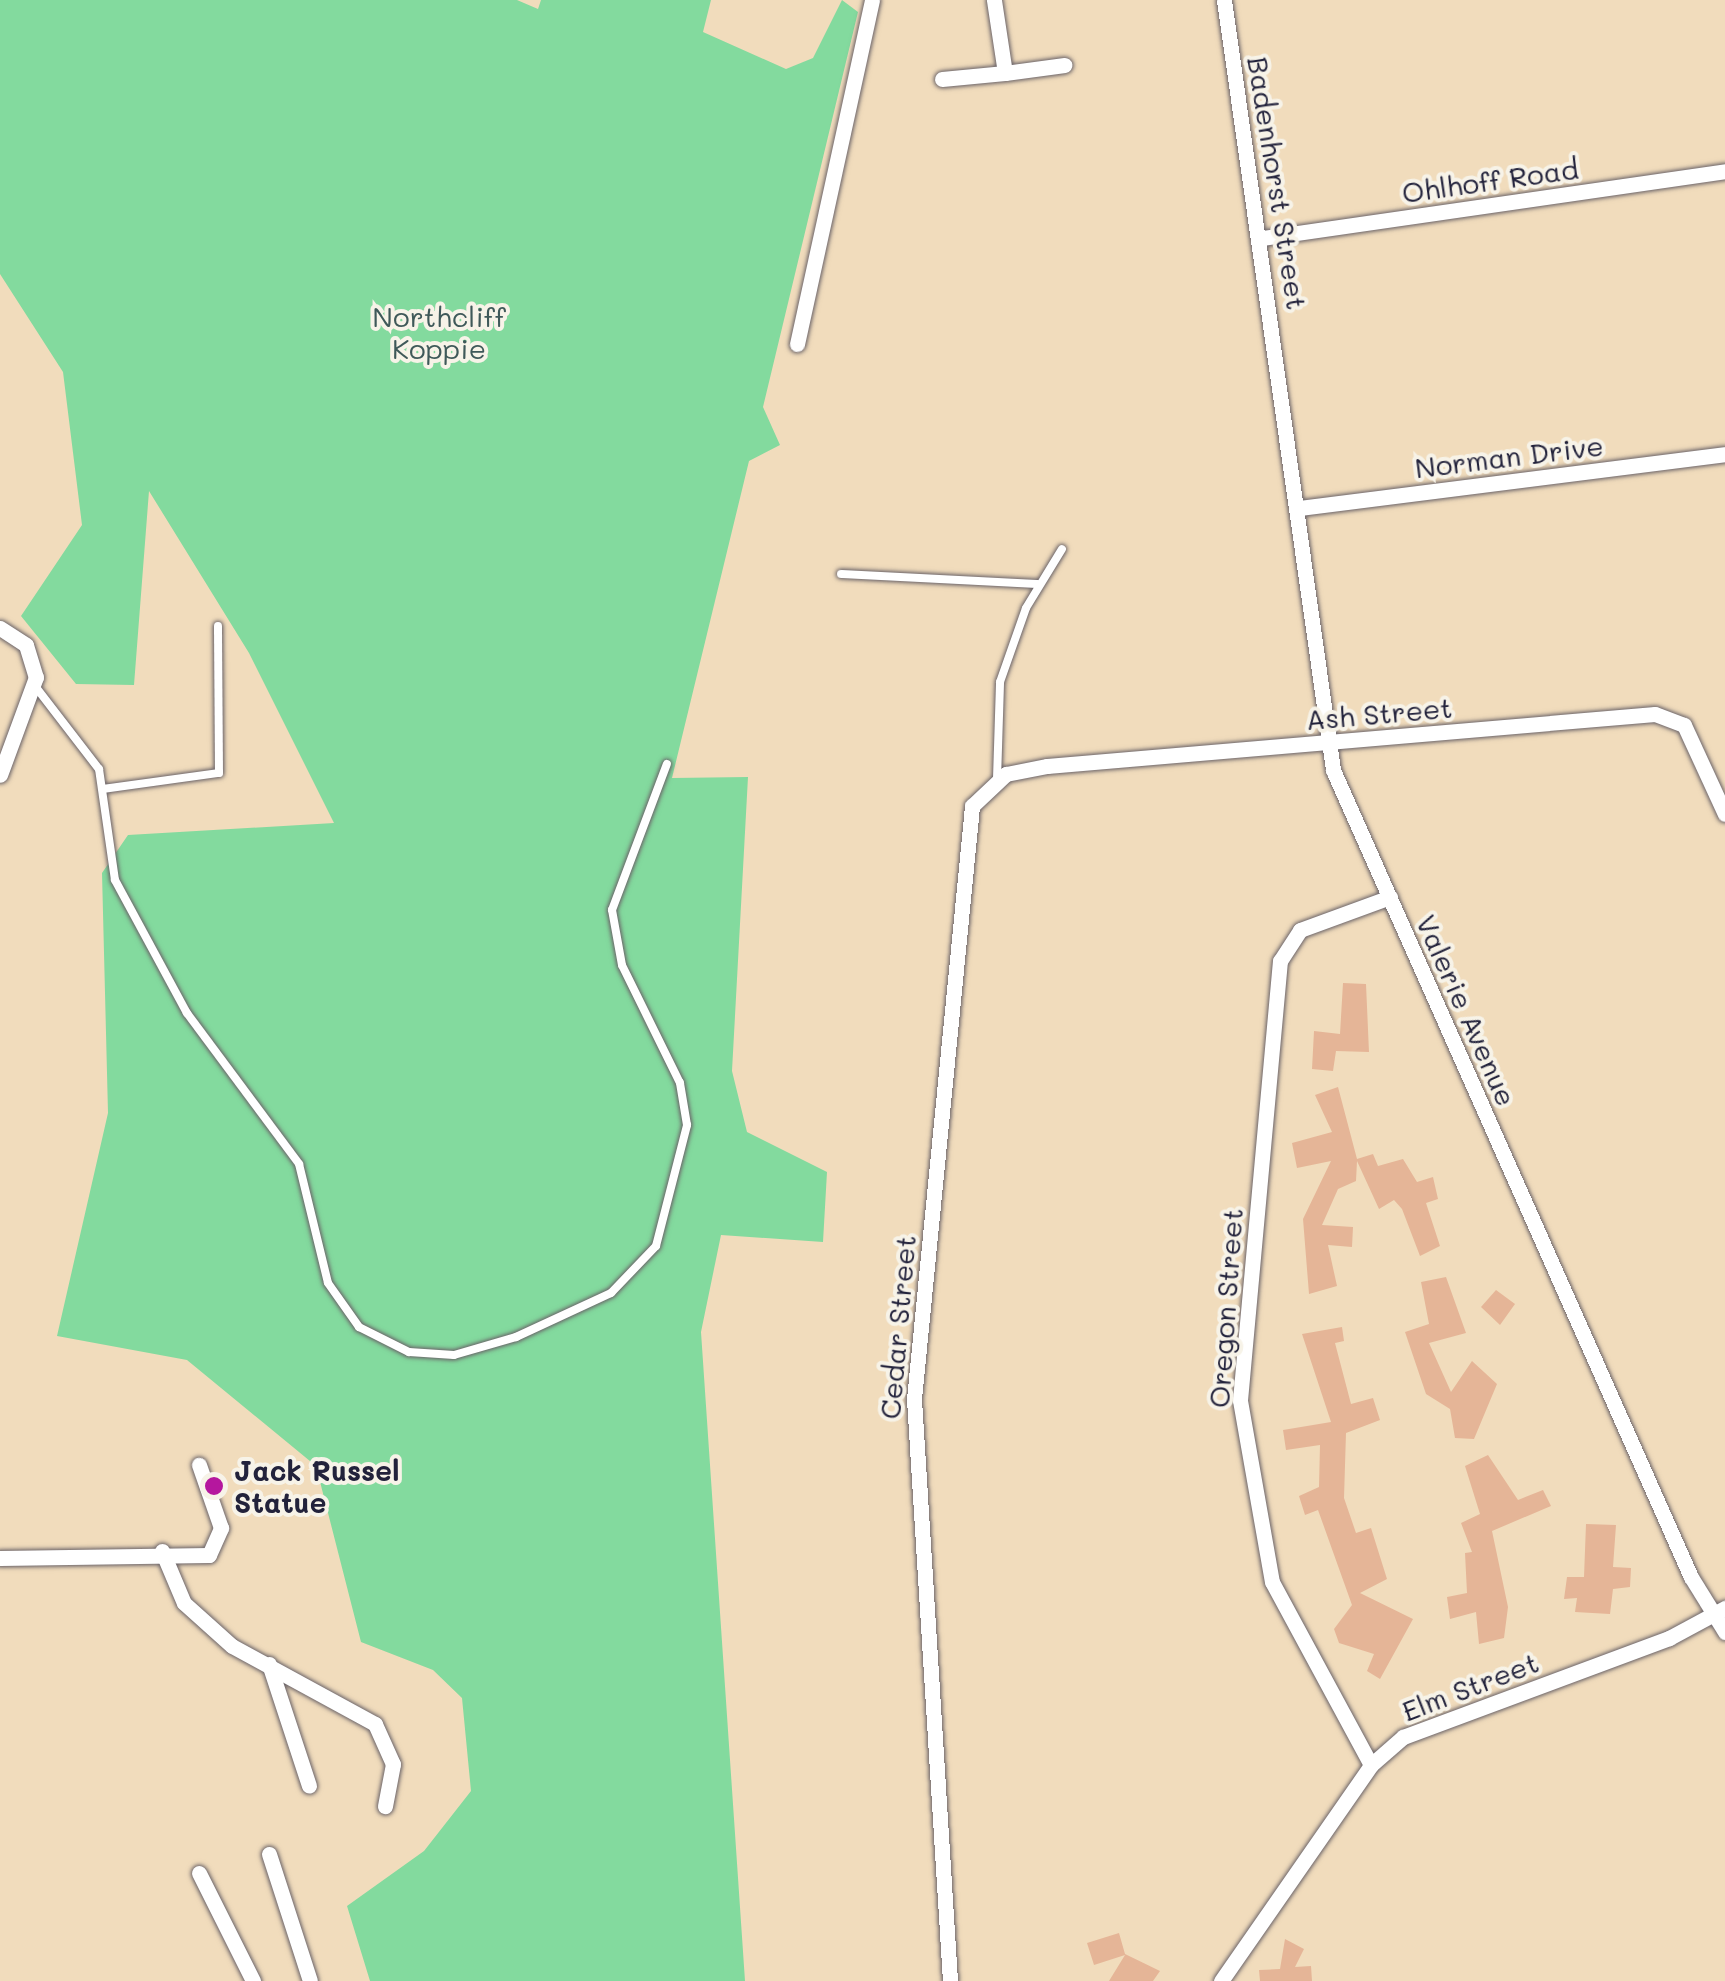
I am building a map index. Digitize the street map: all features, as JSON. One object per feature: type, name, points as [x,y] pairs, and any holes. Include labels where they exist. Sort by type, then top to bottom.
[{"type":"street","points":[[797,344],[872,0]]},
{"type":"street","points":[[994,0],[1004,72]]},
{"type":"street","name":"Badenhorst Street","points":[[1224,0],[1280,373]]},
{"type":"street","points":[[942,79],[1064,65]]},
{"type":"street","name":"Ohlhoff Road","points":[[1262,238],[1725,172]]},
{"type":"street","name":"Valerie Avenue","points":[[1280,373],[1324,743],[1725,1632]]},
{"type":"street","name":"Norman Drive","points":[[1299,508],[1725,454]]},
{"type":"street","points":[[0,628],[31,652],[35,686],[0,775]]},
{"type":"street","name":"Ash Street","points":[[997,780],[1085,763],[1676,718],[1725,814]]},
{"type":"street","name":"Cedar Street","points":[[950,1981],[914,1400],[966,826],[997,780]]},
{"type":"street","name":"Oregon Street","points":[[1372,1766],[1272,1582],[1240,1400],[1280,961],[1300,930],[1390,896]]},
{"type":"street","points":[[0,1558],[162,1550],[192,1560],[219,1545],[198,1465]]},
{"type":"street","points":[[162,1550],[184,1603],[232,1646],[322,1689],[387,1738],[393,1782],[385,1806]]},
{"type":"street","name":"Elm Street","points":[[1221,1981],[1372,1766],[1423,1728],[1719,1612]]},
{"type":"street","points":[[269,1664],[309,1786]]},
{"type":"street","points":[[270,1854],[310,1981]]},
{"type":"street","points":[[199,1873],[252,1981]]},
{"type":"lane","points":[[997,780],[1000,682],[1038,584],[1062,549]]},
{"type":"lane","points":[[841,574],[1038,584]]},
{"type":"lane","points":[[103,790],[219,773],[218,626]]},
{"type":"lane","points":[[35,686],[69,723],[103,790],[115,880],[187,1013],[300,1164],[328,1283],[378,1343],[454,1355],[611,1293],[644,1265],[668,1217],[686,1125],[680,1084],[622,965],[612,910],[667,764]]},
{"type":"green space","name":"Northcliff Koppie","points":[[0,0],[517,0],[538,9],[541,0],[711,0],[703,32],[786,69],[813,58],[842,0],[858,12],[763,407],[780,445],[749,461],[672,778],[748,777],[732,1071],[747,1132],[827,1172],[823,1242],[721,1235],[701,1332],[745,1981],[370,1981],[347,1906],[424,1851],[471,1791],[462,1698],[433,1670],[361,1642],[316,1466],[187,1360],[57,1336],[108,1113],[102,873],[128,835],[334,823],[249,653],[149,491],[134,685],[76,684],[21,616],[82,525],[63,372],[0,274]]},
{"type":"building","points":[[1343,983],[1366,984],[1369,1052],[1336,1051],[1333,1071],[1312,1069],[1314,1031],[1340,1034]]},
{"type":"building","points":[[1338,1087],[1357,1159],[1373,1154],[1378,1166],[1403,1159],[1417,1182],[1433,1177],[1438,1199],[1426,1203],[1440,1246],[1420,1256],[1402,1209],[1394,1200],[1379,1209],[1357,1161],[1356,1181],[1338,1189],[1322,1225],[1353,1227],[1352,1247],[1328,1245],[1337,1286],[1309,1294],[1303,1219],[1331,1161],[1297,1168],[1292,1143],[1332,1132],[1315,1095]]},
{"type":"building","points":[[1446,1277],[1466,1333],[1429,1343],[1451,1392],[1472,1361],[1497,1384],[1474,1439],[1455,1438],[1450,1409],[1426,1394],[1405,1332],[1429,1324],[1421,1282]]},
{"type":"building","points":[[1496,1290],[1515,1304],[1500,1325],[1481,1307]]},
{"type":"building","points":[[1342,1327],[1344,1341],[1335,1343],[1351,1404],[1373,1398],[1380,1420],[1346,1433],[1344,1498],[1356,1533],[1371,1528],[1387,1579],[1360,1593],[1413,1619],[1380,1679],[1367,1671],[1374,1654],[1339,1643],[1334,1629],[1352,1605],[1318,1510],[1305,1515],[1299,1496],[1319,1487],[1320,1445],[1286,1450],[1283,1430],[1331,1422],[1302,1334]]},
{"type":"building","points":[[1488,1455],[1518,1500],[1543,1490],[1551,1506],[1492,1531],[1508,1607],[1504,1638],[1479,1644],[1476,1612],[1450,1619],[1447,1597],[1467,1593],[1465,1553],[1472,1552],[1461,1523],[1480,1514],[1465,1466]]},
{"type":"building","points":[[1586,1524],[1616,1525],[1613,1567],[1631,1568],[1630,1587],[1613,1589],[1610,1614],[1575,1612],[1577,1598],[1564,1599],[1567,1577],[1584,1577]]},
{"type":"building","points":[[1119,1933],[1125,1954],[1160,1971],[1153,1981],[1109,1981],[1125,1955],[1094,1965],[1087,1943]]},
{"type":"building","points":[[1285,1939],[1304,1949],[1295,1967],[1311,1966],[1312,1981],[1260,1981],[1259,1970],[1280,1969]]},
{"type":"place","name":"Jack Russel Statue","points":[[214,1486]]}]
